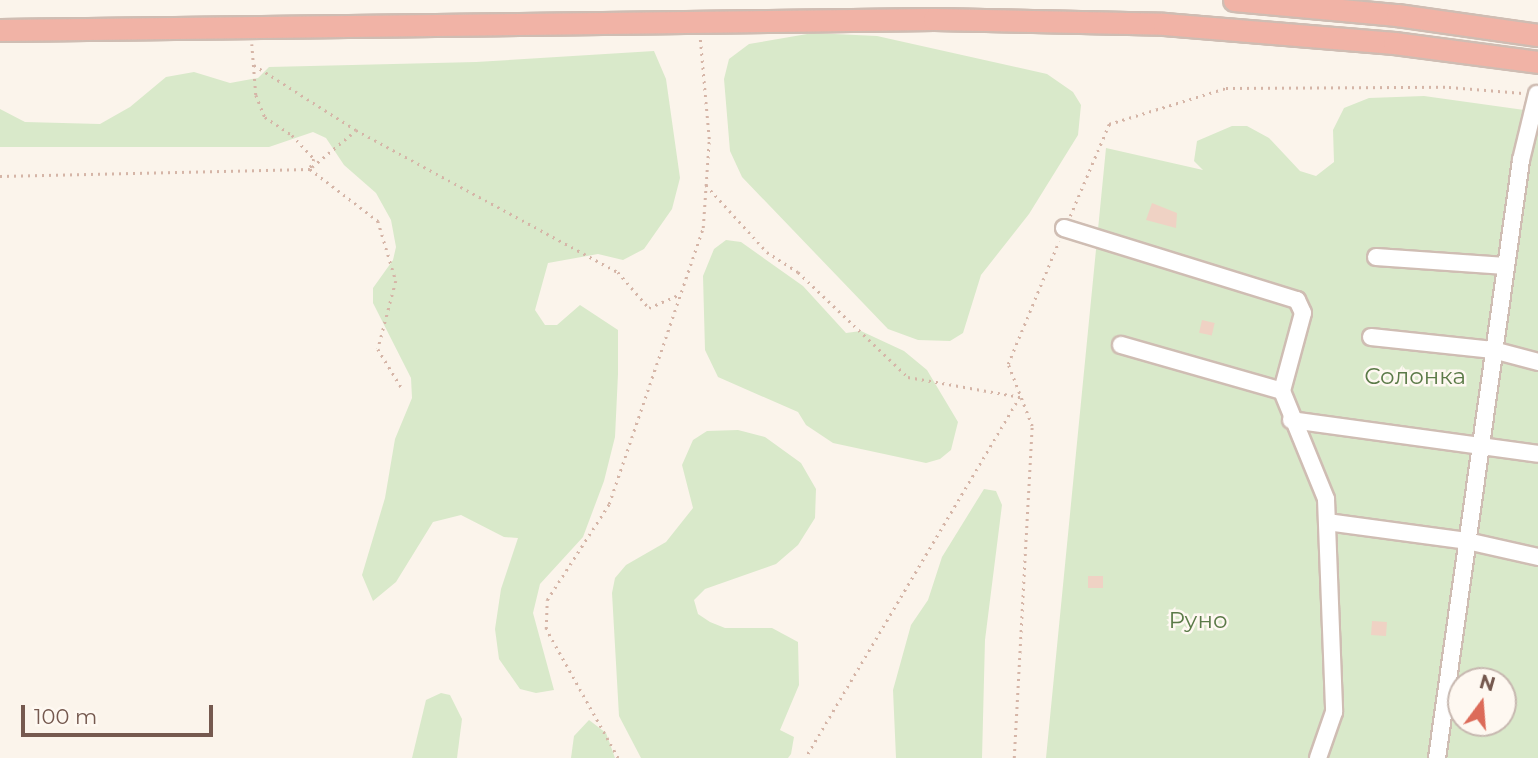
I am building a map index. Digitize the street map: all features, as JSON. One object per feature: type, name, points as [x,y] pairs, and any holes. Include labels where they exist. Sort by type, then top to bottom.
[{"type":"highway","points":[[1234,0],[1538,35]]},
{"type":"highway","points":[[0,30],[934,19],[1164,24],[1394,43],[1538,62]]},
{"type":"lane","points":[[1437,758],[1521,160],[1537,94]]},
{"type":"lane","points":[[1064,228],[1297,300],[1303,313],[1282,391],[1291,419],[1326,499],[1334,712],[1318,758]]},
{"type":"lane","points":[[1376,257],[1506,266]]},
{"type":"lane","points":[[1371,337],[1493,351],[1538,362]]},
{"type":"lane","points":[[1121,345],[1282,391]]},
{"type":"lane","points":[[1291,419],[1538,454]]},
{"type":"lane","points":[[1327,522],[1468,541],[1538,557]]},
{"type":"path","points":[[618,758],[546,629],[547,600],[609,504],[703,228],[709,139],[699,22]]},
{"type":"path","points":[[250,27],[256,95],[265,117],[292,135],[314,159],[310,169]]},
{"type":"path","points":[[254,65],[356,130],[618,272],[649,308],[680,294]]},
{"type":"path","points":[[1014,758],[1032,426],[1008,365],[1109,124],[1226,88],[1449,88],[1537,94]]},
{"type":"path","points":[[310,169],[356,130]]},
{"type":"path","points":[[0,176],[310,169],[378,221],[396,281],[377,349],[403,390]]},
{"type":"path","points":[[706,185],[767,253],[798,272],[908,377],[1020,397]]},
{"type":"path","points":[[807,758],[1020,397]]},
{"type":"green space","points":[[813,33],[877,36],[1047,74],[1073,92],[1081,105],[1078,135],[1029,214],[981,275],[963,333],[950,341],[918,340],[888,329],[742,177],[730,151],[724,79],[729,59],[749,44]]},
{"type":"green space","points":[[654,51],[666,79],[680,178],[672,209],[644,249],[623,260],[598,254],[548,263],[535,310],[545,325],[557,325],[580,305],[618,330],[615,437],[604,481],[583,537],[540,584],[533,613],[554,690],[536,693],[520,689],[499,659],[495,629],[501,589],[518,538],[504,537],[461,515],[433,522],[396,582],[373,601],[362,575],[385,498],[395,439],[412,398],[411,378],[373,303],[373,288],[393,260],[396,247],[391,220],[376,193],[344,165],[326,138],[313,132],[269,147],[0,147],[0,109],[25,122],[100,124],[130,107],[166,77],[194,72],[230,83],[258,78],[269,67],[476,62]]},
{"type":"green space","points":[[1424,96],[1538,112],[1538,758],[1046,758],[1106,148],[1203,170],[1194,161],[1197,141],[1232,126],[1247,126],[1269,138],[1300,171],[1316,176],[1334,162],[1333,130],[1344,108],[1369,98]]},
{"type":"green space","points":[[726,240],[741,242],[803,286],[846,333],[861,331],[904,351],[927,370],[958,422],[951,450],[940,459],[926,463],[833,443],[806,425],[798,412],[718,377],[705,350],[703,276],[714,249]]},
{"type":"green space","points":[[738,430],[765,437],[801,463],[816,489],[815,518],[798,545],[776,564],[705,589],[694,600],[698,614],[710,622],[725,628],[772,628],[798,642],[799,685],[780,730],[794,737],[791,754],[788,758],[641,758],[619,716],[612,593],[615,578],[626,565],[666,542],[693,508],[682,465],[693,440],[707,431]]},
{"type":"green space","points":[[984,489],[996,491],[1002,505],[985,640],[982,758],[896,758],[893,690],[911,625],[928,600],[942,557]]},
{"type":"green space","points":[[441,693],[450,695],[462,719],[457,758],[412,758],[426,700]]},
{"type":"green space","points":[[589,720],[606,733],[615,758],[571,758],[574,736]]},
{"type":"building","points":[[1152,203],[1177,213],[1176,228],[1146,220]]},
{"type":"building","points":[[1202,320],[1215,323],[1212,336],[1199,333]]},
{"type":"building","points":[[1088,576],[1103,576],[1103,588],[1088,588]]},
{"type":"building","points":[[1372,621],[1387,622],[1386,636],[1371,635]]},
{"type":"park label","name":"Солонка","points":[[1415,376]]},
{"type":"park label","name":"Руно","points":[[1198,620]]}]
